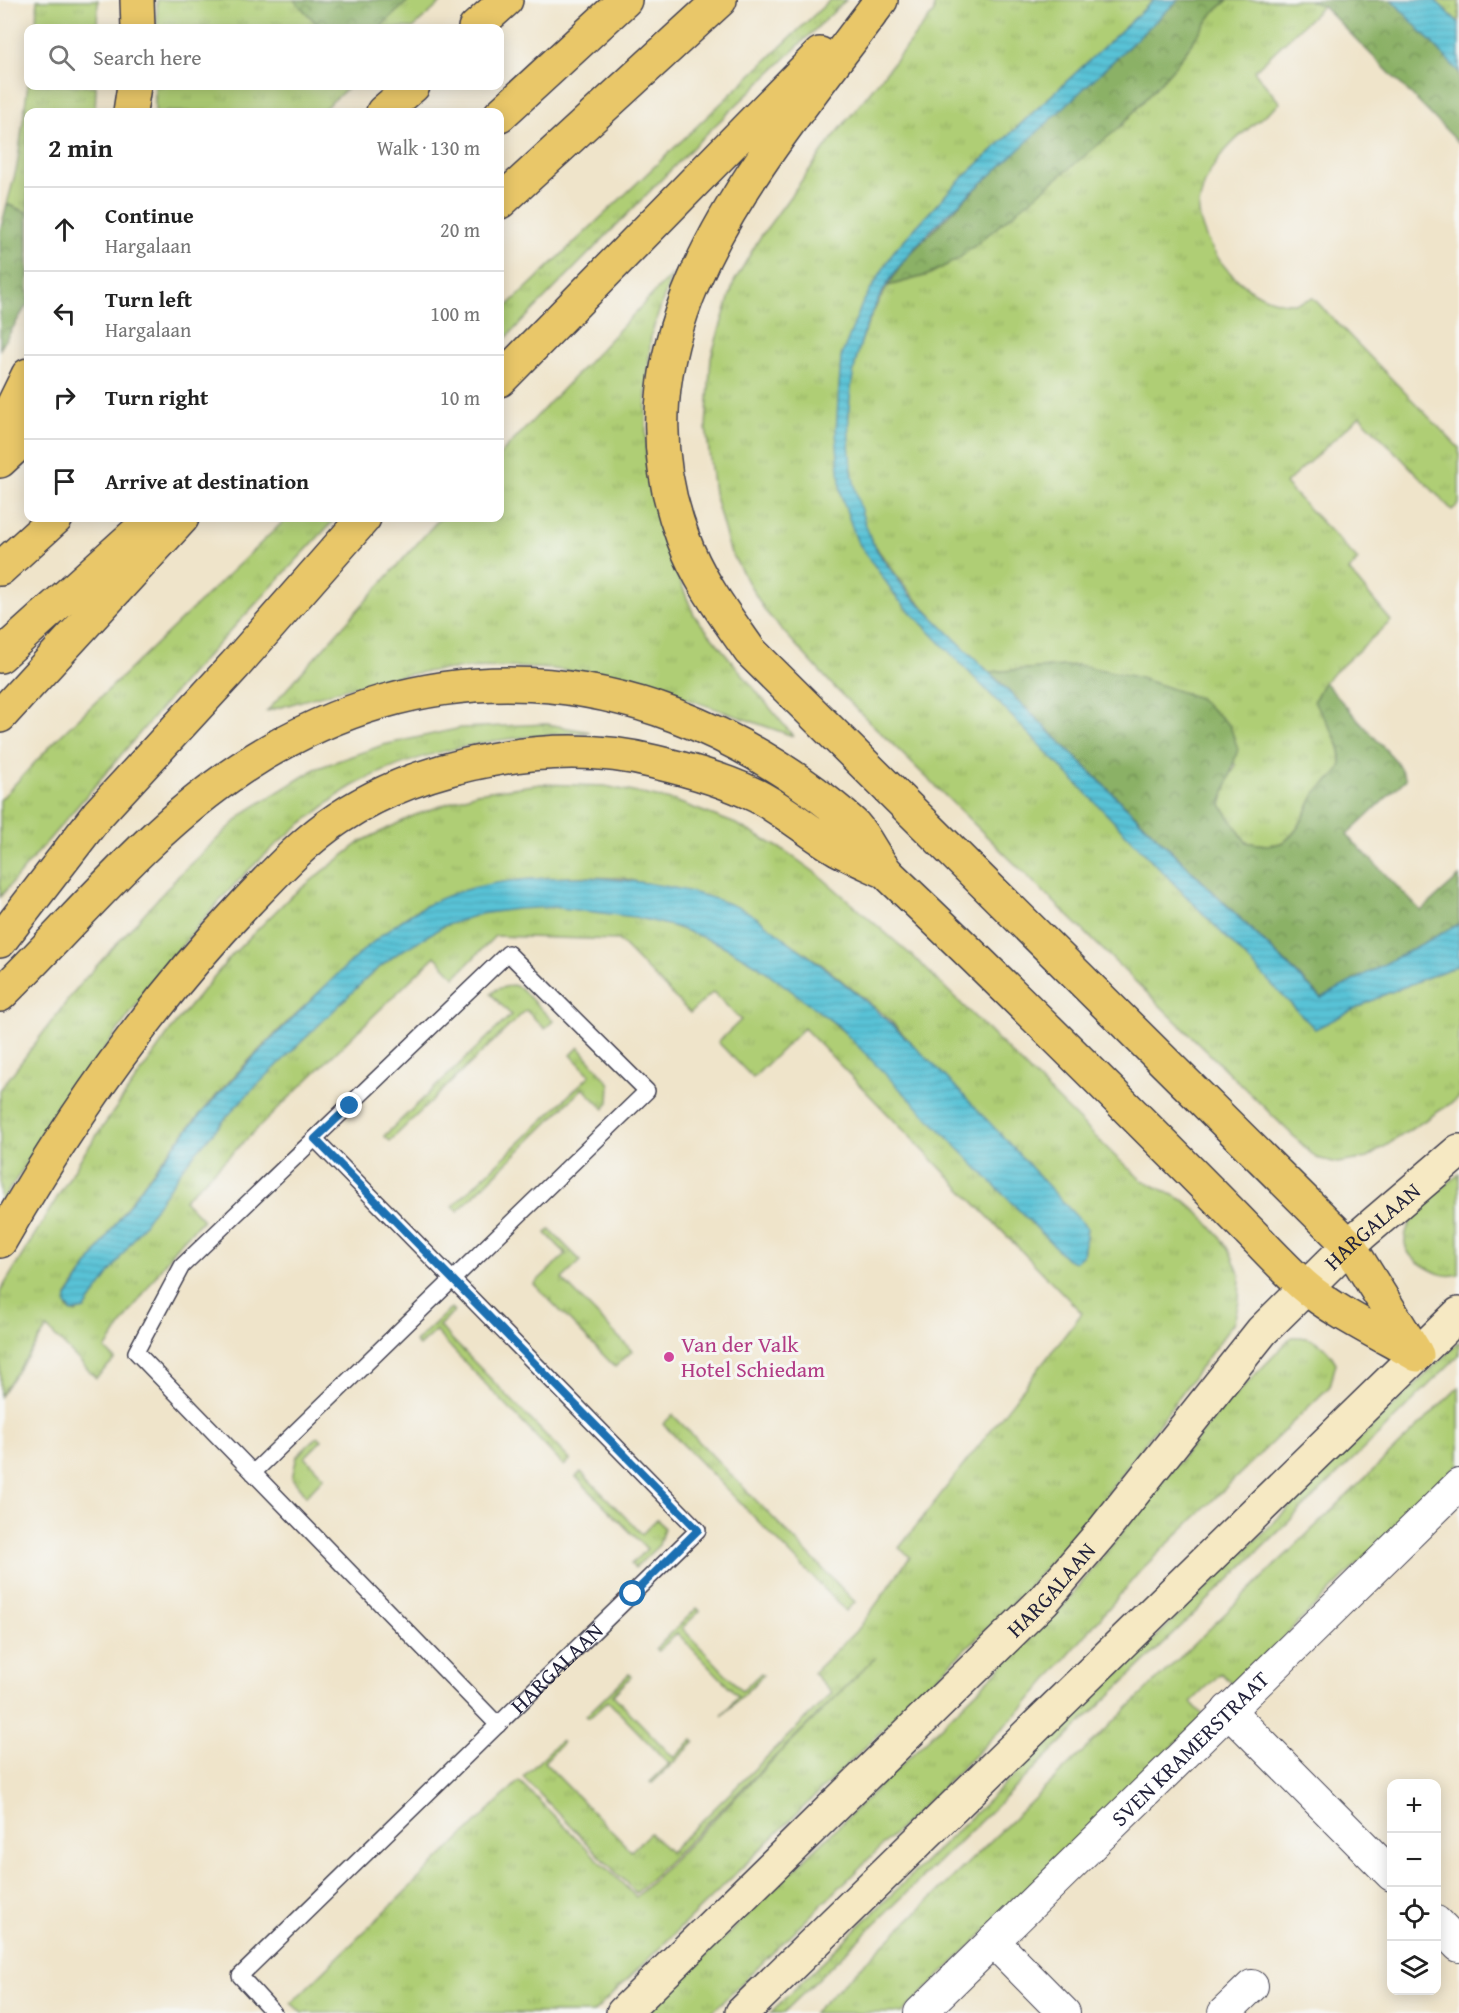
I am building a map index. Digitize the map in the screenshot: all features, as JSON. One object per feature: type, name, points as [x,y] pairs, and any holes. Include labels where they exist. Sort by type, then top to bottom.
[{"type":"highway","points":[[138,0],[138,24]]},
{"type":"highway","points":[[480,24],[507,0]]},
{"type":"highway","points":[[504,111],[625,0]]},
{"type":"highway","points":[[504,198],[720,0]]},
{"type":"highway","points":[[504,376],[873,0]]},
{"type":"highway","points":[[881,0],[749,178],[724,217],[693,277],[672,341],[662,408],[665,474],[683,539],[711,595],[750,651],[1349,1245],[1417,1355]]},
{"type":"highway","points":[[131,108],[133,90]]},
{"type":"highway","points":[[387,108],[408,90]]},
{"type":"highway","points":[[0,432],[24,383]]},
{"type":"highway","points":[[0,461],[24,439]]},
{"type":"highway","points":[[0,569],[53,522]]},
{"type":"highway","points":[[0,656],[149,522]]},
{"type":"highway","points":[[0,716],[178,522]]},
{"type":"highway","points":[[0,941],[98,814],[235,665],[360,522]]},
{"type":"highway","points":[[0,995],[110,881],[173,822],[239,769],[311,730],[377,703],[443,687],[495,682],[548,684],[598,692],[670,711],[729,738],[817,794],[855,827],[885,871],[980,960],[1306,1288],[1417,1355]]},
{"type":"highway","points":[[0,1241],[23,1200],[113,1065],[211,941],[288,859],[339,818],[392,790],[439,772],[498,759],[548,752],[600,754],[653,761],[756,796],[837,848],[885,871]]},
{"type":"main road","name":"HARGALAAN","points":[[623,2013],[1043,1601],[1103,1532],[1263,1331],[1349,1245],[1459,1151]]},
{"type":"main road","points":[[742,2013],[1459,1314]]},
{"type":"street","name":"SVEN KRAMERSTRAAT","points":[[920,2013],[1459,1485]]},
{"type":"street","points":[[1228,1710],[1387,1870]]},
{"type":"street","points":[[1441,1926],[1459,1946]]},
{"type":"street","points":[[993,1941],[1064,2013]]},
{"type":"street","points":[[1224,2013],[1252,1986]]},
{"type":"lane","points":[[254,1473],[647,1091],[508,953],[182,1266],[136,1352],[498,1725]]},
{"type":"lane","name":"HARGALAAN","points":[[274,2013],[240,1976],[698,1530],[315,1139]]},
{"type":"green space","points":[[37,0],[98,0],[97,24],[36,24]]},
{"type":"green space","points":[[157,0],[294,0],[317,24],[157,24]]},
{"type":"green space","points":[[294,0],[409,0],[383,24],[317,24]]},
{"type":"green space","points":[[409,0],[444,0],[417,24],[383,24]]},
{"type":"green space","points":[[830,0],[846,0],[704,136],[504,340],[504,309]]},
{"type":"green space","points":[[939,0],[1154,0],[952,188],[894,251],[841,357],[841,495],[898,599],[1381,996],[1459,965],[1459,1098],[1367,1158],[1338,1163],[1316,1158],[836,689],[765,611],[730,551],[714,493],[706,427],[711,357],[734,282],[759,239],[832,139],[934,12],[934,5]]},
{"type":"green space","points":[[1178,0],[1228,0],[1214,12],[1176,65],[1120,127],[958,259],[928,275],[888,286],[905,259],[964,200]]},
{"type":"green space","points":[[1228,0],[1308,0],[1323,6],[1254,71],[1280,103],[1230,146],[1213,166],[1207,178],[1201,196],[1199,213],[1210,245],[1232,275],[1246,287],[1262,296],[1295,303],[1313,298],[1459,448],[1459,504],[1452,510],[1360,416],[1285,484],[1358,560],[1349,571],[1391,621],[1324,682],[1314,701],[1337,742],[1341,756],[1339,769],[1314,796],[1294,833],[1279,844],[1269,845],[1246,842],[1221,805],[1226,783],[1236,765],[1078,665],[989,672],[923,606],[898,577],[869,536],[858,506],[851,474],[848,442],[848,408],[861,344],[888,286],[928,275],[1120,127],[1176,65],[1214,12]]},
{"type":"green space","points":[[1309,0],[1392,0],[1459,72],[1459,143],[1323,6]]},
{"type":"green space","points":[[1435,0],[1459,0],[1459,23]]},
{"type":"green space","points":[[27,90],[96,90],[95,108],[25,108]]},
{"type":"green space","points":[[155,90],[345,90],[325,108],[155,108]]},
{"type":"green space","points":[[24,114],[24,211],[7,204],[17,167]]},
{"type":"green space","points":[[7,204],[24,211],[24,310],[0,349],[0,231]]},
{"type":"green space","points":[[672,274],[651,335],[646,396],[646,462],[662,537],[694,615],[793,736],[648,687],[598,675],[555,669],[508,667],[437,670],[360,685],[267,711],[436,522],[504,522],[504,451]]},
{"type":"green space","points":[[283,522],[332,522],[191,673],[0,897],[0,800],[54,742]]},
{"type":"green space","points":[[1078,665],[1137,677],[1199,698],[1230,726],[1238,749],[1221,805],[1246,842],[1264,845],[1279,844],[1294,833],[1314,796],[1339,769],[1340,749],[1314,701],[1324,682],[1396,761],[1406,779],[1347,835],[1421,911],[1459,877],[1459,924],[1322,998],[989,672]]},
{"type":"green space","points":[[547,724],[590,732],[530,736],[471,745],[386,770],[342,793],[268,852],[223,897],[163,970],[88,1072],[0,1204],[0,1090],[80,984],[182,872],[247,811],[315,769],[383,745],[461,728]]},
{"type":"green space","points":[[541,784],[605,786],[675,801],[736,824],[785,851],[820,876],[918,961],[1142,1180],[1185,1201],[1200,1214],[1221,1238],[1232,1256],[1240,1276],[1239,1301],[1234,1322],[1103,1500],[1027,1589],[593,2013],[302,2013],[291,2003],[519,1781],[636,1897],[875,1658],[636,1893],[523,1777],[560,1741],[562,1743],[544,1762],[631,1851],[650,1833],[670,1852],[832,1693],[813,1673],[860,1627],[910,1557],[899,1548],[1082,1313],[804,1028],[753,1078],[718,1042],[741,1020],[713,992],[690,1013],[618,940],[495,936],[455,977],[435,956],[184,1200],[203,1220],[175,1248],[105,1349],[115,1359],[96,1378],[47,1328],[0,1396],[0,1292],[83,1155],[175,1024],[232,955],[289,898],[362,841],[413,816],[476,793]],"holes":[[[580,877],[623,878],[742,909],[824,966],[888,1018],[1087,1228],[1083,1255],[839,1028],[799,994],[756,964],[723,946],[645,919],[602,910],[560,906],[518,907],[478,914],[442,927],[409,945],[365,980],[287,1053],[217,1127],[170,1183],[76,1313],[68,1310],[67,1296],[140,1189],[188,1128],[283,1026],[405,918],[440,899],[499,883]]]},
{"type":"green space","points":[[513,985],[520,988],[553,1021],[545,1029],[526,1010],[390,1141],[384,1136],[511,1015],[491,994],[497,989]]},
{"type":"green space","points":[[579,1047],[610,1084],[609,1103],[604,1109],[583,1088],[458,1211],[453,1206],[590,1075],[571,1055]]},
{"type":"green space","points":[[1459,1174],[1459,1274],[1445,1275],[1428,1269],[1410,1255],[1405,1243],[1407,1230],[1414,1217],[1436,1193]]},
{"type":"green space","points":[[550,1230],[581,1261],[562,1279],[632,1351],[615,1367],[534,1284],[566,1254],[546,1233]]},
{"type":"green space","points":[[451,1308],[454,1311],[439,1326],[570,1460],[564,1466],[435,1331],[419,1346],[415,1342]]},
{"type":"green space","points":[[1292,1337],[1313,1340],[1328,1351],[1336,1363],[1330,1386],[1141,1570],[1026,1705],[711,2013],[647,2013],[1059,1611],[1215,1416]]},
{"type":"green space","points":[[1459,1342],[1459,1355],[1381,1432],[783,2013],[770,2013]]},
{"type":"green space","points":[[1459,1387],[1459,1464],[1234,1686],[1221,1673],[1191,1702],[1204,1716],[902,2013],[813,2013]]},
{"type":"green space","points":[[673,1415],[855,1602],[846,1611],[663,1424]]},
{"type":"green space","points":[[318,1436],[322,1440],[305,1457],[324,1477],[306,1496],[292,1478],[297,1456]]},
{"type":"green space","points":[[581,1472],[642,1534],[657,1519],[664,1528],[659,1545],[635,1568],[631,1564],[647,1549],[576,1477]]},
{"type":"green space","points":[[697,1608],[700,1611],[682,1628],[742,1691],[761,1673],[763,1675],[722,1716],[738,1696],[677,1633],[658,1651],[656,1648]]},
{"type":"green space","points":[[629,1674],[631,1677],[613,1695],[674,1758],[693,1740],[695,1742],[652,1783],[650,1782],[669,1764],[608,1701],[589,1718],[586,1716]]},
{"type":"water","points":[[1154,0],[1178,0],[943,219],[905,259],[884,289],[868,322],[857,356],[851,391],[849,427],[851,463],[858,499],[872,542],[909,594],[1321,998],[1459,924],[1459,965],[1381,996],[1315,1029],[898,599],[857,541],[841,495],[836,432],[841,357],[862,304],[894,251],[952,188]]},
{"type":"water","points":[[1392,0],[1435,0],[1459,23],[1459,72]]},
{"type":"water","points":[[580,877],[662,885],[740,908],[755,916],[837,977],[913,1044],[949,1080],[1087,1228],[1083,1255],[1075,1262],[1067,1259],[837,1025],[757,965],[720,944],[676,927],[635,917],[552,907],[480,914],[444,926],[398,953],[370,975],[240,1102],[184,1166],[85,1309],[72,1312],[66,1305],[67,1297],[115,1225],[183,1135],[273,1038],[375,940],[418,910],[456,893],[518,880]]},
{"type":"place","name":"Van der Valk Hotel Schiedam","points":[[669,1357]]},
{"type":"route","points":[[350,1106],[315,1139],[698,1530],[633,1594]]}]
